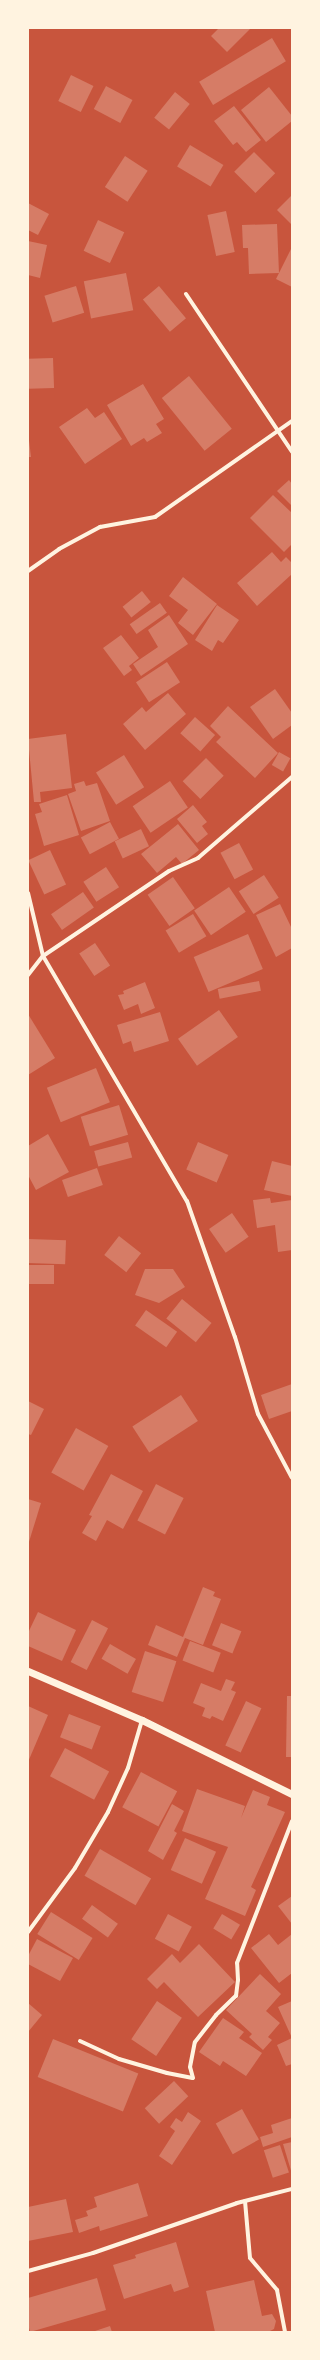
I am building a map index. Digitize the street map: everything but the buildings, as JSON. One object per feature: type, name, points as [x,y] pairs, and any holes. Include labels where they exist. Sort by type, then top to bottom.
[{"type":"street","points":[[186,294],[292,452]]},
{"type":"street","points":[[28,571],[59,549],[100,527],[155,517],[292,421]]},
{"type":"street","points":[[28,974],[43,956],[169,871],[198,858],[292,777]]},
{"type":"street","points":[[28,893],[43,956],[187,1201],[236,1337],[258,1414],[292,1478]]},
{"type":"street","points":[[28,1671],[142,1720],[292,1794]]},
{"type":"street","points":[[28,1932],[75,1868],[108,1812],[128,1768],[142,1720]]},
{"type":"street","points":[[80,2041],[119,2059],[167,2073],[193,2078],[190,2067],[195,2042],[216,2015],[236,1996],[238,1980],[237,1963],[292,1821]]},
{"type":"street","points":[[28,2270],[93,2253],[245,2201],[292,2189]]},
{"type":"street","points":[[245,2201],[250,2258],[277,2290],[285,2332]]}]
